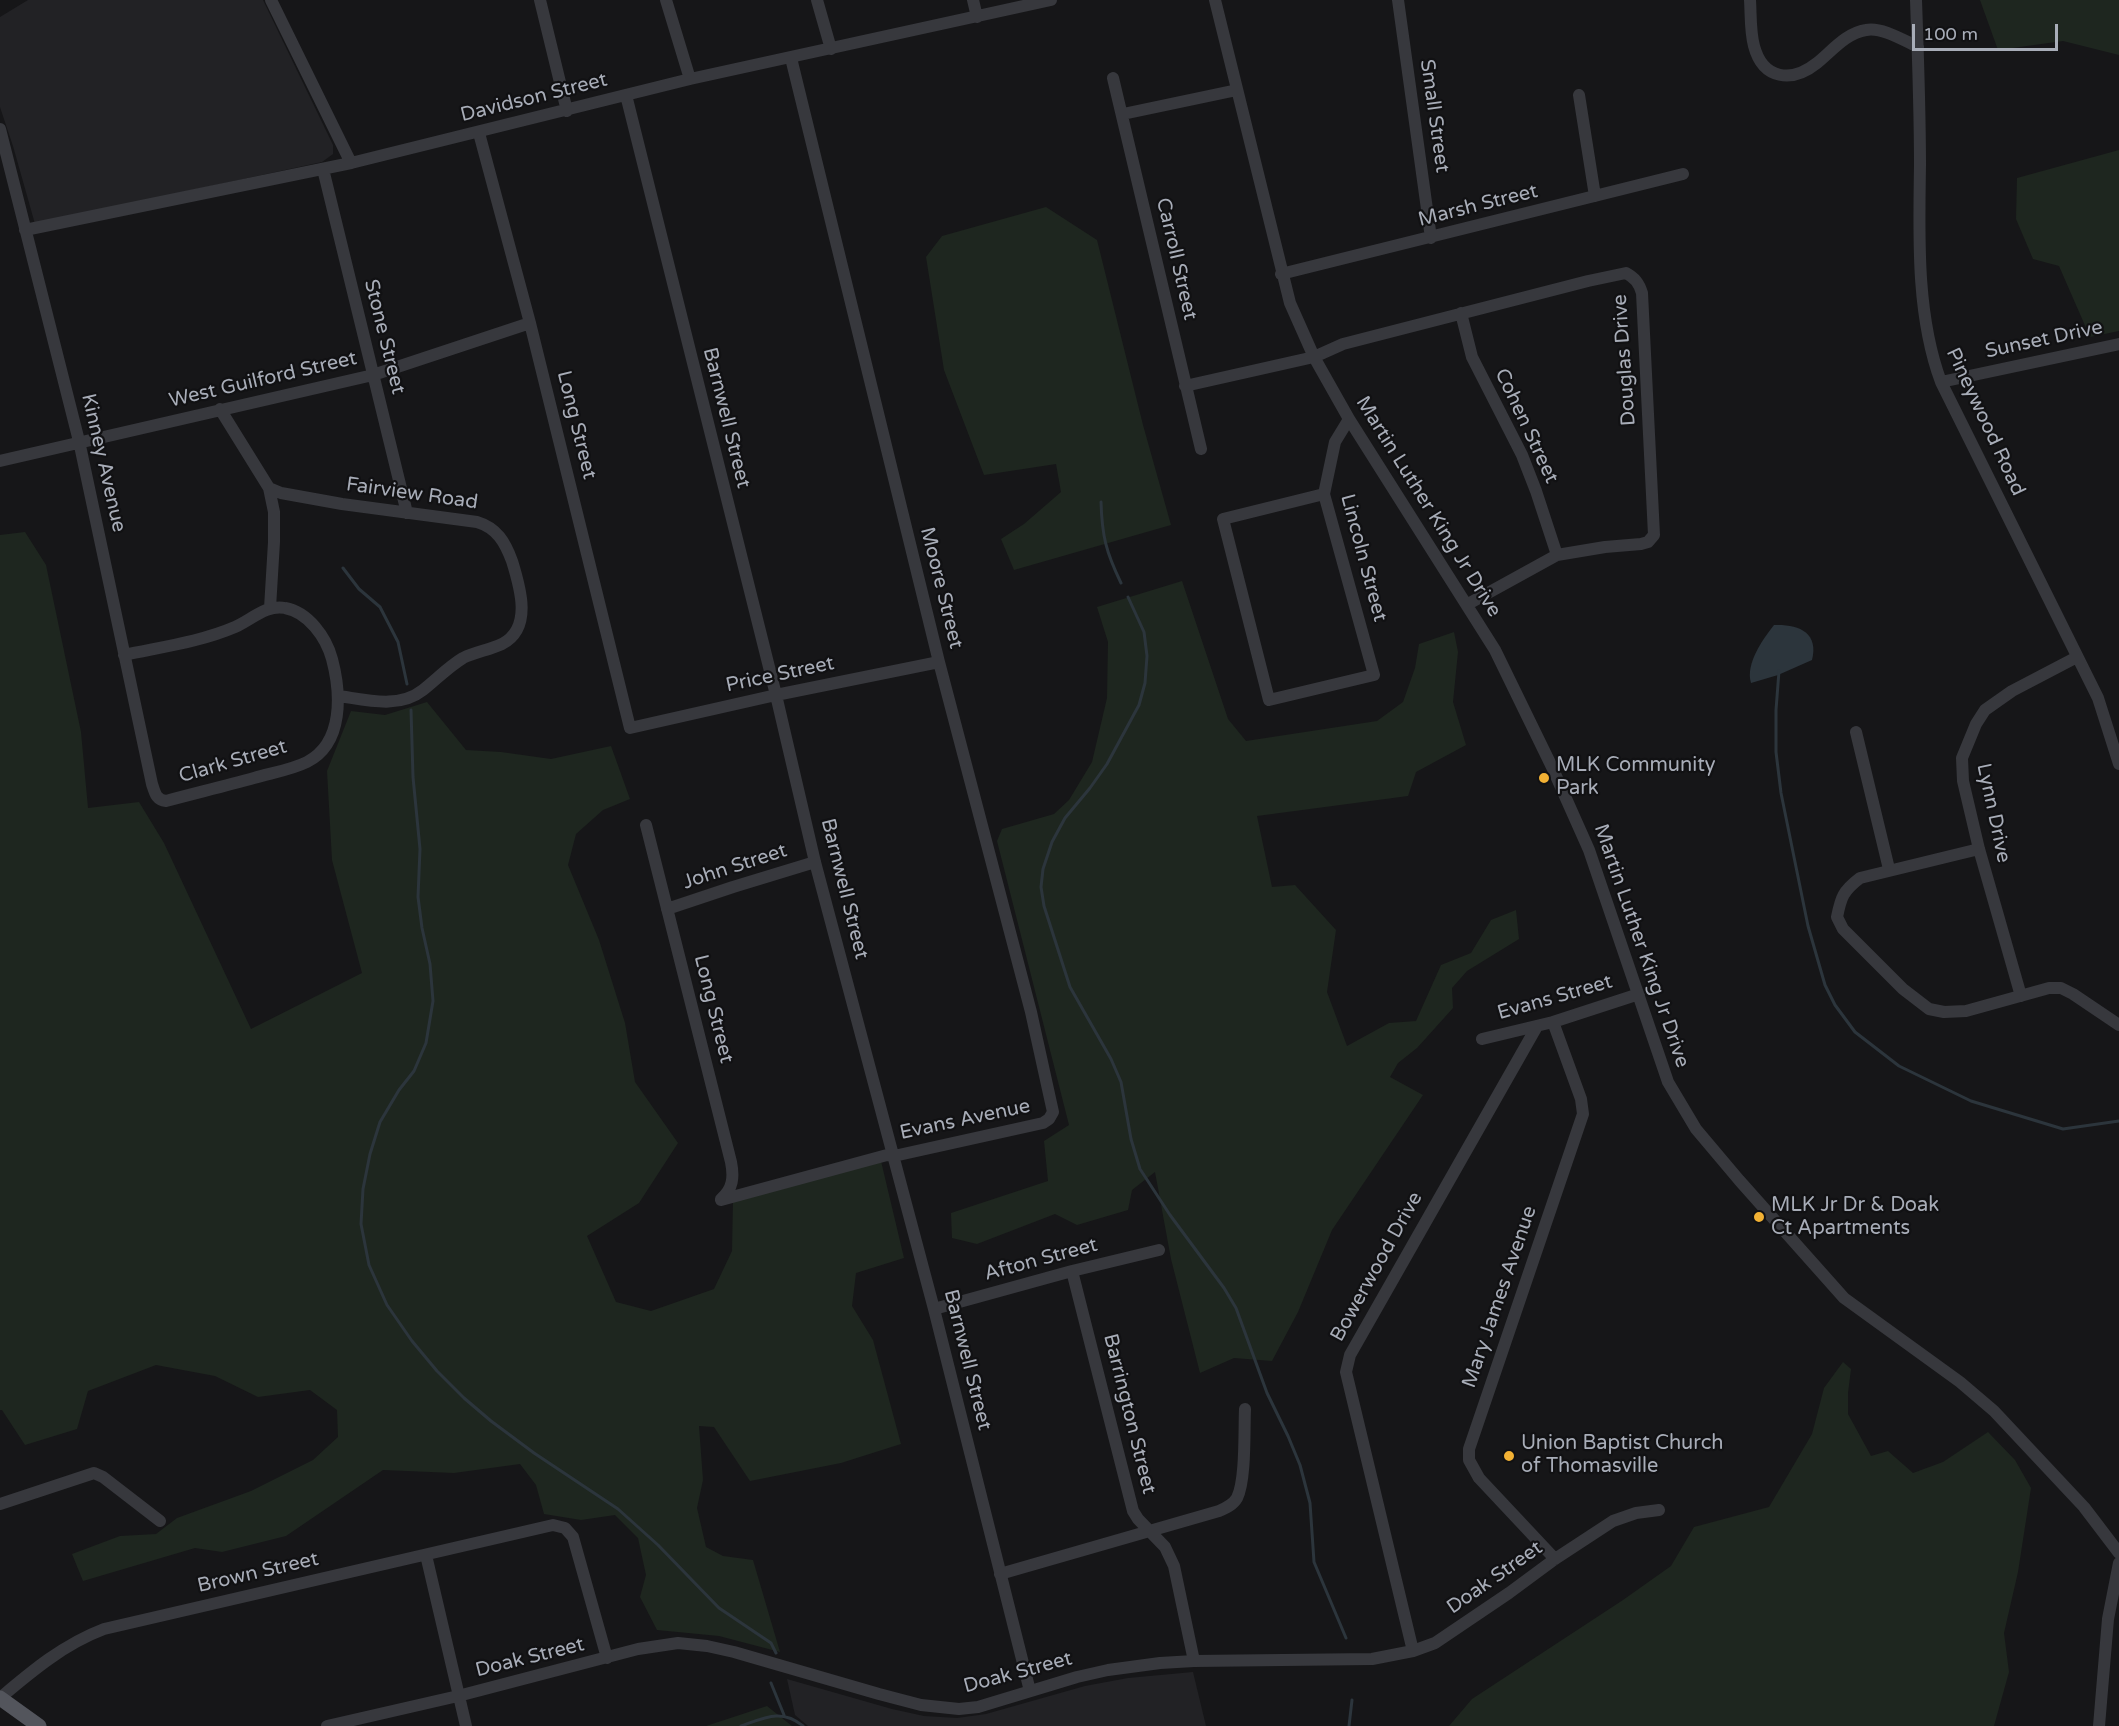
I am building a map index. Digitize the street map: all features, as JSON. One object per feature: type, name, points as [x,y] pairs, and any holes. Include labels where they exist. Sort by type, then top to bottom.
[{"type":"main road","points":[[0,1698],[39,1726]]},
{"type":"street","points":[[271,0],[351,163]]},
{"type":"street","points":[[540,0],[567,111]]},
{"type":"street","points":[[666,0],[690,79]]},
{"type":"street","points":[[817,0],[831,50]]},
{"type":"street","points":[[973,0],[977,17]]},
{"type":"street","name":"Davidson Street","points":[[25,230],[351,163],[690,79],[831,50],[1051,0]]},
{"type":"street","name":"Martin Luther King Jr Drive","points":[[1215,0],[1290,303],[1314,357],[1349,419],[1495,650],[1552,767],[1589,850],[1668,1082],[1696,1129],[1738,1180],[1844,1298],[1960,1382],[1994,1411],[2084,1507],[2119,1553]]},
{"type":"street","name":"Small Street","points":[[1398,0],[1431,238]]},
{"type":"street","points":[[1750,0],[1754,46],[1759,59],[1772,74],[1788,76],[1803,72],[1850,36],[1868,29],[1888,34],[1918,47]]},
{"type":"street","name":"Pineywood Road","points":[[1916,0],[1921,264],[1927,334],[1933,361],[1941,382],[2098,698],[2119,764]]},
{"type":"street","name":"Moore Street","points":[[791,58],[939,662],[1031,1012],[1052,1102],[1053,1112],[1043,1123]]},
{"type":"street","name":"Carroll Street","points":[[1113,78],[1200,449]]},
{"type":"street","points":[[1123,114],[1236,90]]},
{"type":"street","name":"Barnwell Street","points":[[626,95],[776,695],[815,862],[934,1309],[1030,1691]]},
{"type":"street","points":[[1580,95],[1595,196]]},
{"type":"street","name":"Kinney Avenue","points":[[0,129],[79,441],[152,784],[155,796],[166,801]]},
{"type":"street","name":"Long Street","points":[[479,133],[530,323],[630,728]]},
{"type":"street","name":"Stone Street","points":[[323,169],[407,513]]},
{"type":"street","name":"Marsh Street","points":[[1281,274],[1683,174]]},
{"type":"street","name":"Douglas Drive","points":[[1185,386],[1314,357],[1343,344],[1617,274],[1626,273],[1634,278],[1639,284],[1642,305],[1654,535],[1648,542],[1641,544],[1557,555],[1468,604]]},
{"type":"street","name":"Cohen Street","points":[[1461,313],[1473,357],[1522,455],[1557,555]]},
{"type":"street","name":"West Guilford Street","points":[[0,461],[373,375],[530,323]]},
{"type":"street","name":"Sunset Drive","points":[[1941,382],[2119,344]]},
{"type":"street","points":[[220,409],[269,488],[274,512],[270,608]]},
{"type":"street","name":"Lincoln Street","points":[[1324,494],[1223,519],[1269,700],[1374,675],[1324,494],[1335,442],[1349,419]]},
{"type":"street","name":"Fairview Road","points":[[269,488],[281,493],[332,502],[477,522],[499,534],[508,549],[519,588],[522,614],[513,636],[505,642],[464,657],[421,692],[397,702],[339,696]]},
{"type":"street","points":[[124,654],[215,634],[270,608],[284,608],[298,612],[313,625],[330,652],[339,696]]},
{"type":"street","name":"Lynn Drive","points":[[2020,996],[1979,849],[1963,781],[1962,758],[1976,724],[1985,710],[1997,700],[2077,657]]},
{"type":"street","name":"Price Street","points":[[630,728],[939,662]]},
{"type":"street","name":"Clark Street","points":[[166,801],[308,761],[318,754],[328,740],[336,722],[339,696]]},
{"type":"street","points":[[1856,732],[1889,869]]},
{"type":"street","name":"Long Street","points":[[646,825],[732,1168],[733,1182],[721,1200]]},
{"type":"street","points":[[1979,849],[1889,869],[1860,878],[1842,897],[1837,917],[1851,939],[1903,989],[1929,1009],[1944,1012],[1966,1011],[2049,988],[2061,988],[2119,1025]]},
{"type":"street","name":"John Street","points":[[667,909],[733,886],[815,862]]},
{"type":"street","name":"Evans Street","points":[[1482,1039],[1536,1028],[1639,994]]},
{"type":"street","name":"Mary James Avenue","points":[[1553,1023],[1581,1100],[1583,1114],[1469,1449],[1469,1460],[1479,1478],[1556,1559]]},
{"type":"street","name":"Bowerwood Drive","points":[[1413,1651],[1346,1372],[1350,1355],[1536,1028]]},
{"type":"street","name":"Evans Avenue","points":[[721,1200],[887,1155],[894,1156],[1043,1123]]},
{"type":"street","name":"Afton Street","points":[[934,1309],[1072,1271],[1159,1251]]},
{"type":"street","name":"Barrington Street","points":[[1072,1271],[1133,1511],[1149,1532],[1165,1547],[1174,1566],[1194,1660]]},
{"type":"street","points":[[1000,1574],[1149,1532],[1230,1506],[1237,1498],[1242,1478],[1245,1409]]},
{"type":"street","points":[[0,1504],[94,1473],[103,1477],[160,1521]]},
{"type":"street","name":"Doak Street","points":[[327,1726],[678,1642],[734,1652],[936,1708],[959,1709],[978,1707],[1108,1670],[1160,1663],[1194,1660],[1372,1659],[1413,1651],[1435,1643],[1613,1521],[1636,1513],[1659,1510]]},
{"type":"street","name":"Brown Street","points":[[0,1698],[34,1669],[69,1645],[104,1629],[559,1525],[573,1537],[607,1659]]},
{"type":"street","points":[[426,1555],[466,1726]]},
{"type":"street","points":[[2099,1726],[2108,1619],[2119,1563]]},
{"type":"shaded area","points":[[28,0],[263,0],[333,145],[333,154],[322,162],[35,224],[0,107],[0,17]]},
{"type":"shaded area","points":[[1980,0],[2119,0],[2119,55],[2063,41],[1998,50]]},
{"type":"shaded area","points":[[2119,150],[2119,331],[2090,337],[2059,266],[2033,259],[2016,219],[2017,178]]},
{"type":"shaded area","points":[[1046,207],[1097,240],[1143,425],[1171,525],[1014,570],[1001,539],[1024,524],[1061,492],[1056,464],[984,475],[944,370],[926,257],[942,236]]},
{"type":"shaded area","points":[[25,532],[46,565],[81,732],[88,808],[139,802],[164,843],[251,1029],[362,973],[332,860],[327,771],[351,711],[385,715],[427,702],[466,750],[551,759],[611,746],[630,799],[603,810],[576,834],[568,865],[599,940],[625,1023],[635,1082],[678,1143],[639,1203],[587,1236],[616,1302],[651,1311],[714,1289],[732,1251],[733,1200],[881,1161],[904,1258],[856,1273],[852,1306],[873,1340],[901,1444],[841,1463],[750,1481],[714,1427],[699,1426],[703,1480],[697,1508],[706,1547],[723,1556],[753,1560],[780,1652],[719,1636],[657,1630],[640,1597],[646,1575],[638,1538],[615,1515],[581,1520],[544,1514],[536,1485],[520,1464],[454,1473],[383,1470],[286,1536],[222,1552],[195,1548],[83,1581],[72,1554],[120,1536],[156,1534],[177,1518],[251,1491],[313,1460],[338,1437],[337,1410],[310,1390],[258,1397],[215,1376],[156,1365],[88,1391],[77,1429],[25,1445],[0,1410],[0,535]]},
{"type":"shaded area","points":[[1182,581],[1228,719],[1246,741],[1377,721],[1403,702],[1415,668],[1419,644],[1454,632],[1458,652],[1453,702],[1466,745],[1416,772],[1408,796],[1257,816],[1272,887],[1295,885],[1336,930],[1327,992],[1347,1046],[1389,1023],[1416,1021],[1441,965],[1471,953],[1491,920],[1516,910],[1519,939],[1467,971],[1452,988],[1453,1008],[1417,1048],[1398,1063],[1390,1077],[1423,1095],[1332,1230],[1298,1312],[1272,1361],[1234,1358],[1200,1373],[1171,1259],[1155,1172],[1132,1190],[1128,1210],[1077,1225],[1055,1214],[977,1244],[952,1238],[951,1213],[1048,1181],[1044,1141],[1069,1125],[997,841],[1002,829],[1054,814],[1069,800],[1092,762],[1107,698],[1108,642],[1097,607]]},
{"type":"shaded area","points":[[1774,625],[1791,626],[1805,632],[1812,643],[1812,660],[1778,675],[1751,683],[1753,660],[1760,644]]},
{"type":"shaded area","points":[[1843,1362],[1851,1369],[1848,1414],[1871,1456],[1888,1451],[1913,1473],[1943,1462],[1988,1432],[2015,1460],[2031,1488],[2018,1572],[2004,1633],[2009,1672],[1994,1726],[1449,1726],[1472,1699],[1671,1566],[1694,1527],[1769,1507],[1812,1434],[1824,1388]]},
{"type":"shaded area","points":[[1193,1672],[1206,1726],[808,1726],[795,1715],[787,1679],[892,1709],[924,1716],[957,1718],[986,1714],[1085,1686],[1128,1678]]},
{"type":"shaded area","points":[[767,1706],[792,1726],[706,1726]]},
{"type":"waterway","points":[[1101,502],[1106,544],[1121,583]]},
{"type":"waterway","points":[[343,568],[359,589],[380,607],[398,642],[407,684]]},
{"type":"waterway","points":[[1128,597],[1144,632],[1147,656],[1145,683],[1139,705],[1107,764],[1065,818],[1052,842],[1043,869],[1041,887],[1044,906],[1070,987],[1111,1059],[1121,1082],[1131,1139],[1140,1169],[1236,1308],[1267,1393],[1300,1465],[1310,1503],[1314,1562],[1346,1638]]},
{"type":"waterway","points":[[1779,671],[1776,752],[1781,793],[1808,926],[1825,985],[1835,1005],[1855,1032],[1899,1066],[1971,1101],[2063,1129],[2119,1121]]},
{"type":"waterway","points":[[411,710],[413,777],[420,849],[418,897],[430,964],[433,1001],[426,1043],[414,1071],[399,1090],[380,1122],[370,1154],[363,1189],[361,1224],[369,1265],[387,1305],[412,1341],[464,1398],[534,1453],[618,1509],[658,1545],[719,1608],[771,1643],[776,1653]]},
{"type":"waterway","points":[[771,1683],[784,1715]]},
{"type":"waterway","points":[[1349,1726],[1352,1700]]},
{"type":"waterway","points":[[741,1726],[773,1716],[788,1717],[803,1726]]},
{"type":"place","name":"MLK Community Park","points":[[1544,778]]},
{"type":"place","name":"MLK Jr Dr & Doak Ct Apartments","points":[[1759,1217]]},
{"type":"place","name":"Union Baptist Church of Thomasville","points":[[1509,1456]]}]
